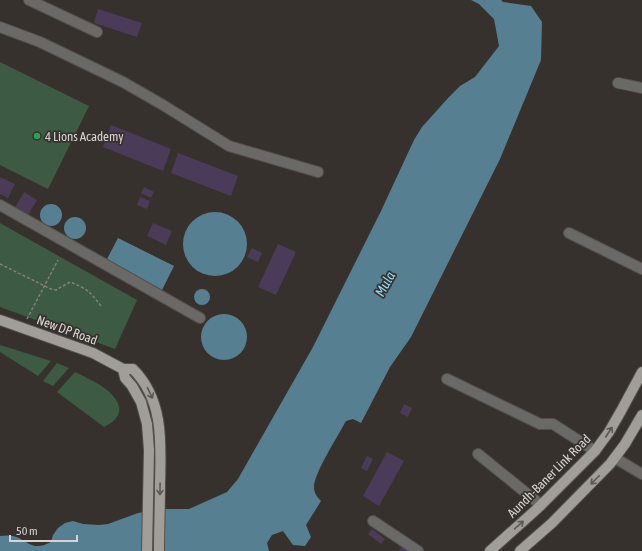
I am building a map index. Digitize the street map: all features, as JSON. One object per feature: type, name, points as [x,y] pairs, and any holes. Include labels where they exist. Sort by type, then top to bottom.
[{"type":"main road","name":"New DP Road","points":[[0,320],[93,353],[123,369],[133,369],[139,375],[152,398],[159,422],[161,450],[158,551]]},
{"type":"main road","points":[[123,369],[125,378],[135,391],[145,413],[147,424],[149,450],[146,551]]},
{"type":"main road","name":"Aundh-Baner Link Road","points":[[490,551],[541,505],[595,451],[609,432],[642,372]]},
{"type":"main road","points":[[520,551],[552,523],[610,464],[625,444],[642,415]]},
{"type":"street","points":[[29,0],[97,32]]},
{"type":"street","points":[[0,27],[40,42],[123,82],[163,104],[229,146],[318,172]]},
{"type":"street","points":[[618,83],[642,88]]},
{"type":"street","points":[[0,205],[200,318]]},
{"type":"street","points":[[569,233],[642,269]]},
{"type":"street","points":[[447,379],[540,424],[553,424],[595,451]]},
{"type":"street","points":[[478,454],[541,505]]},
{"type":"street","points":[[615,458],[642,474]]},
{"type":"street","points":[[373,521],[418,551]]},
{"type":"path","points":[[22,328],[58,260]]},
{"type":"path","points":[[0,264],[51,289],[56,290],[70,282],[90,291],[101,306]]},
{"type":"green space","name":"4 Lions Academy","points":[[0,62],[89,106],[48,189],[0,165]]},
{"type":"green space","points":[[0,223],[137,300],[115,349],[0,307]]},
{"type":"green space","points":[[0,345],[51,361],[38,376],[0,352]]},
{"type":"green space","points":[[57,363],[69,368],[53,386],[43,381]]},
{"type":"green space","points":[[75,372],[100,385],[116,400],[119,406],[119,412],[117,417],[112,422],[104,427],[57,392]]},
{"type":"water","name":"Mula","points":[[471,0],[501,0],[503,2],[531,6],[542,22],[541,60],[500,159],[411,337],[390,367],[361,423],[353,419],[346,421],[322,464],[314,487],[316,495],[321,501],[306,525],[311,537],[305,546],[293,545],[283,531],[272,535],[267,543],[269,551],[0,551],[0,536],[14,536],[34,546],[41,546],[51,542],[53,535],[58,528],[65,523],[73,521],[83,524],[108,524],[138,513],[163,509],[189,509],[227,492],[238,479],[313,347],[381,211],[414,140],[422,127],[449,97],[460,86],[475,77],[499,46],[494,19],[479,4]]},
{"type":"water","points":[[51,204],[59,207],[62,215],[59,223],[51,226],[43,223],[40,215],[43,207]]},
{"type":"water","points":[[215,212],[233,218],[241,226],[247,244],[241,262],[233,270],[215,276],[197,270],[189,262],[183,244],[189,226],[197,218]]},
{"type":"water","points":[[75,217],[83,220],[86,228],[83,236],[75,239],[67,236],[64,228],[67,220]]},
{"type":"water","points":[[118,238],[174,266],[162,290],[106,261]]},
{"type":"water","points":[[202,289],[209,294],[210,297],[205,304],[202,305],[195,300],[194,297],[199,290]]},
{"type":"water","points":[[224,314],[237,318],[243,324],[247,337],[243,350],[237,356],[224,360],[211,356],[205,350],[201,337],[205,324],[211,318]]},
{"type":"building","points":[[98,9],[142,23],[137,37],[94,23]]},
{"type":"building","points":[[111,125],[171,149],[163,171],[103,147]]},
{"type":"building","points":[[178,153],[238,176],[231,196],[171,173]]},
{"type":"building","points":[[0,177],[15,184],[8,198],[0,194]]},
{"type":"building","points":[[144,187],[154,192],[151,198],[141,193]]},
{"type":"building","points":[[24,192],[37,200],[28,215],[15,207]]},
{"type":"building","points":[[140,197],[150,201],[147,209],[137,205]]},
{"type":"building","points":[[153,223],[172,231],[166,245],[147,236]]},
{"type":"building","points":[[278,244],[296,252],[276,295],[258,287]]},
{"type":"building","points":[[252,248],[262,253],[258,262],[247,257]]},
{"type":"building","points":[[404,404],[412,408],[408,417],[400,413]]},
{"type":"building","points":[[387,452],[404,461],[379,506],[363,496]]},
{"type":"building","points":[[367,456],[373,459],[367,471],[361,468]]},
{"type":"building","points":[[372,529],[385,539],[381,544],[368,534]]},
{"type":"building","points":[[402,546],[410,551],[399,551]]},
{"type":"place","name":"4 Lions Academy","points":[[37,136]]}]
